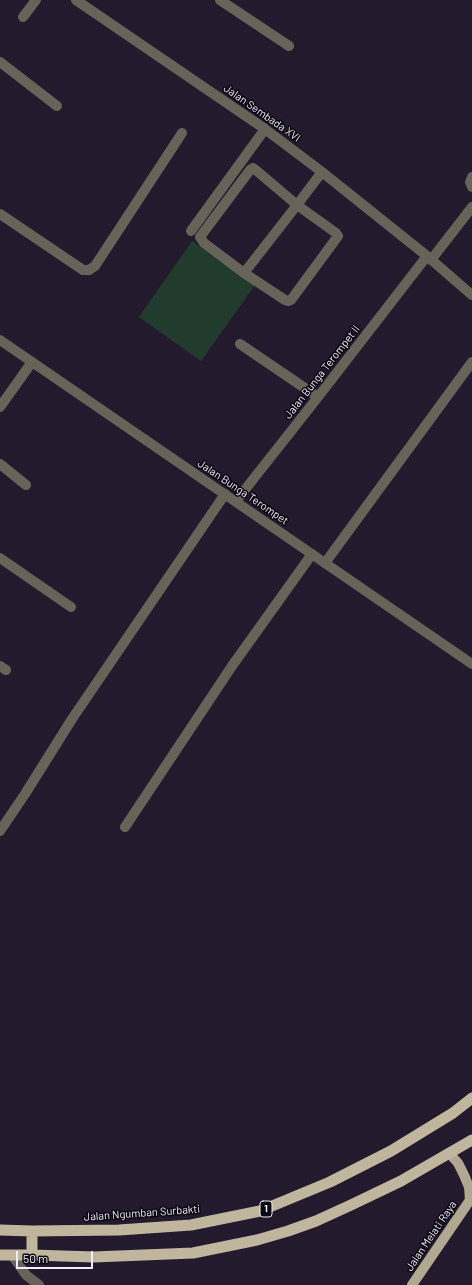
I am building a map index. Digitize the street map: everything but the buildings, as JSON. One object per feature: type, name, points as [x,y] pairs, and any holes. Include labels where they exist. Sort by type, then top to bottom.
[{"type":"highway","name":"Jalan Ngumban Surbakti","points":[[0,1230],[120,1230],[191,1225],[260,1211],[330,1182],[391,1151],[453,1113],[472,1098]]},
{"type":"highway","points":[[0,1255],[94,1257],[193,1253],[257,1240],[316,1221],[351,1205],[401,1181],[472,1140]]},
{"type":"highway","points":[[32,1231],[32,1255]]},
{"type":"main road","name":"Jalan Melati Raya","points":[[412,1285],[471,1199],[464,1175],[458,1163],[449,1153]]},
{"type":"street","points":[[23,17],[36,0]]},
{"type":"street","name":"Jalan Sembada XVI","points":[[76,0],[265,129],[322,172],[429,258],[472,295]]},
{"type":"street","points":[[220,0],[289,46]]},
{"type":"street","points":[[0,62],[56,106]]},
{"type":"street","points":[[191,231],[265,129]]},
{"type":"street","points":[[0,214],[83,270],[89,270],[95,266],[182,133]]},
{"type":"street","points":[[253,168],[297,205],[338,236],[291,300],[288,301],[244,273],[204,243],[200,237],[253,168]]},
{"type":"street","points":[[244,273],[322,172]]},
{"type":"street","points":[[472,177],[470,182],[472,187]]},
{"type":"street","name":"Jalan Bunga Terompet II","points":[[236,501],[429,258],[472,207]]},
{"type":"street","name":"Jalan Bunga Terompet","points":[[0,340],[472,664]]},
{"type":"street","points":[[240,344],[318,397]]},
{"type":"street","points":[[0,407],[32,362]]},
{"type":"street","points":[[325,563],[472,362]]},
{"type":"street","points":[[0,464],[26,485]]},
{"type":"street","points":[[0,831],[72,720],[224,494]]},
{"type":"street","points":[[126,827],[232,666],[312,554]]},
{"type":"street","points":[[0,558],[71,607]]},
{"type":"street","points":[[12,1255],[26,1275],[39,1285]]},
{"type":"green space","points":[[192,241],[255,285],[201,361],[139,317]]}]
